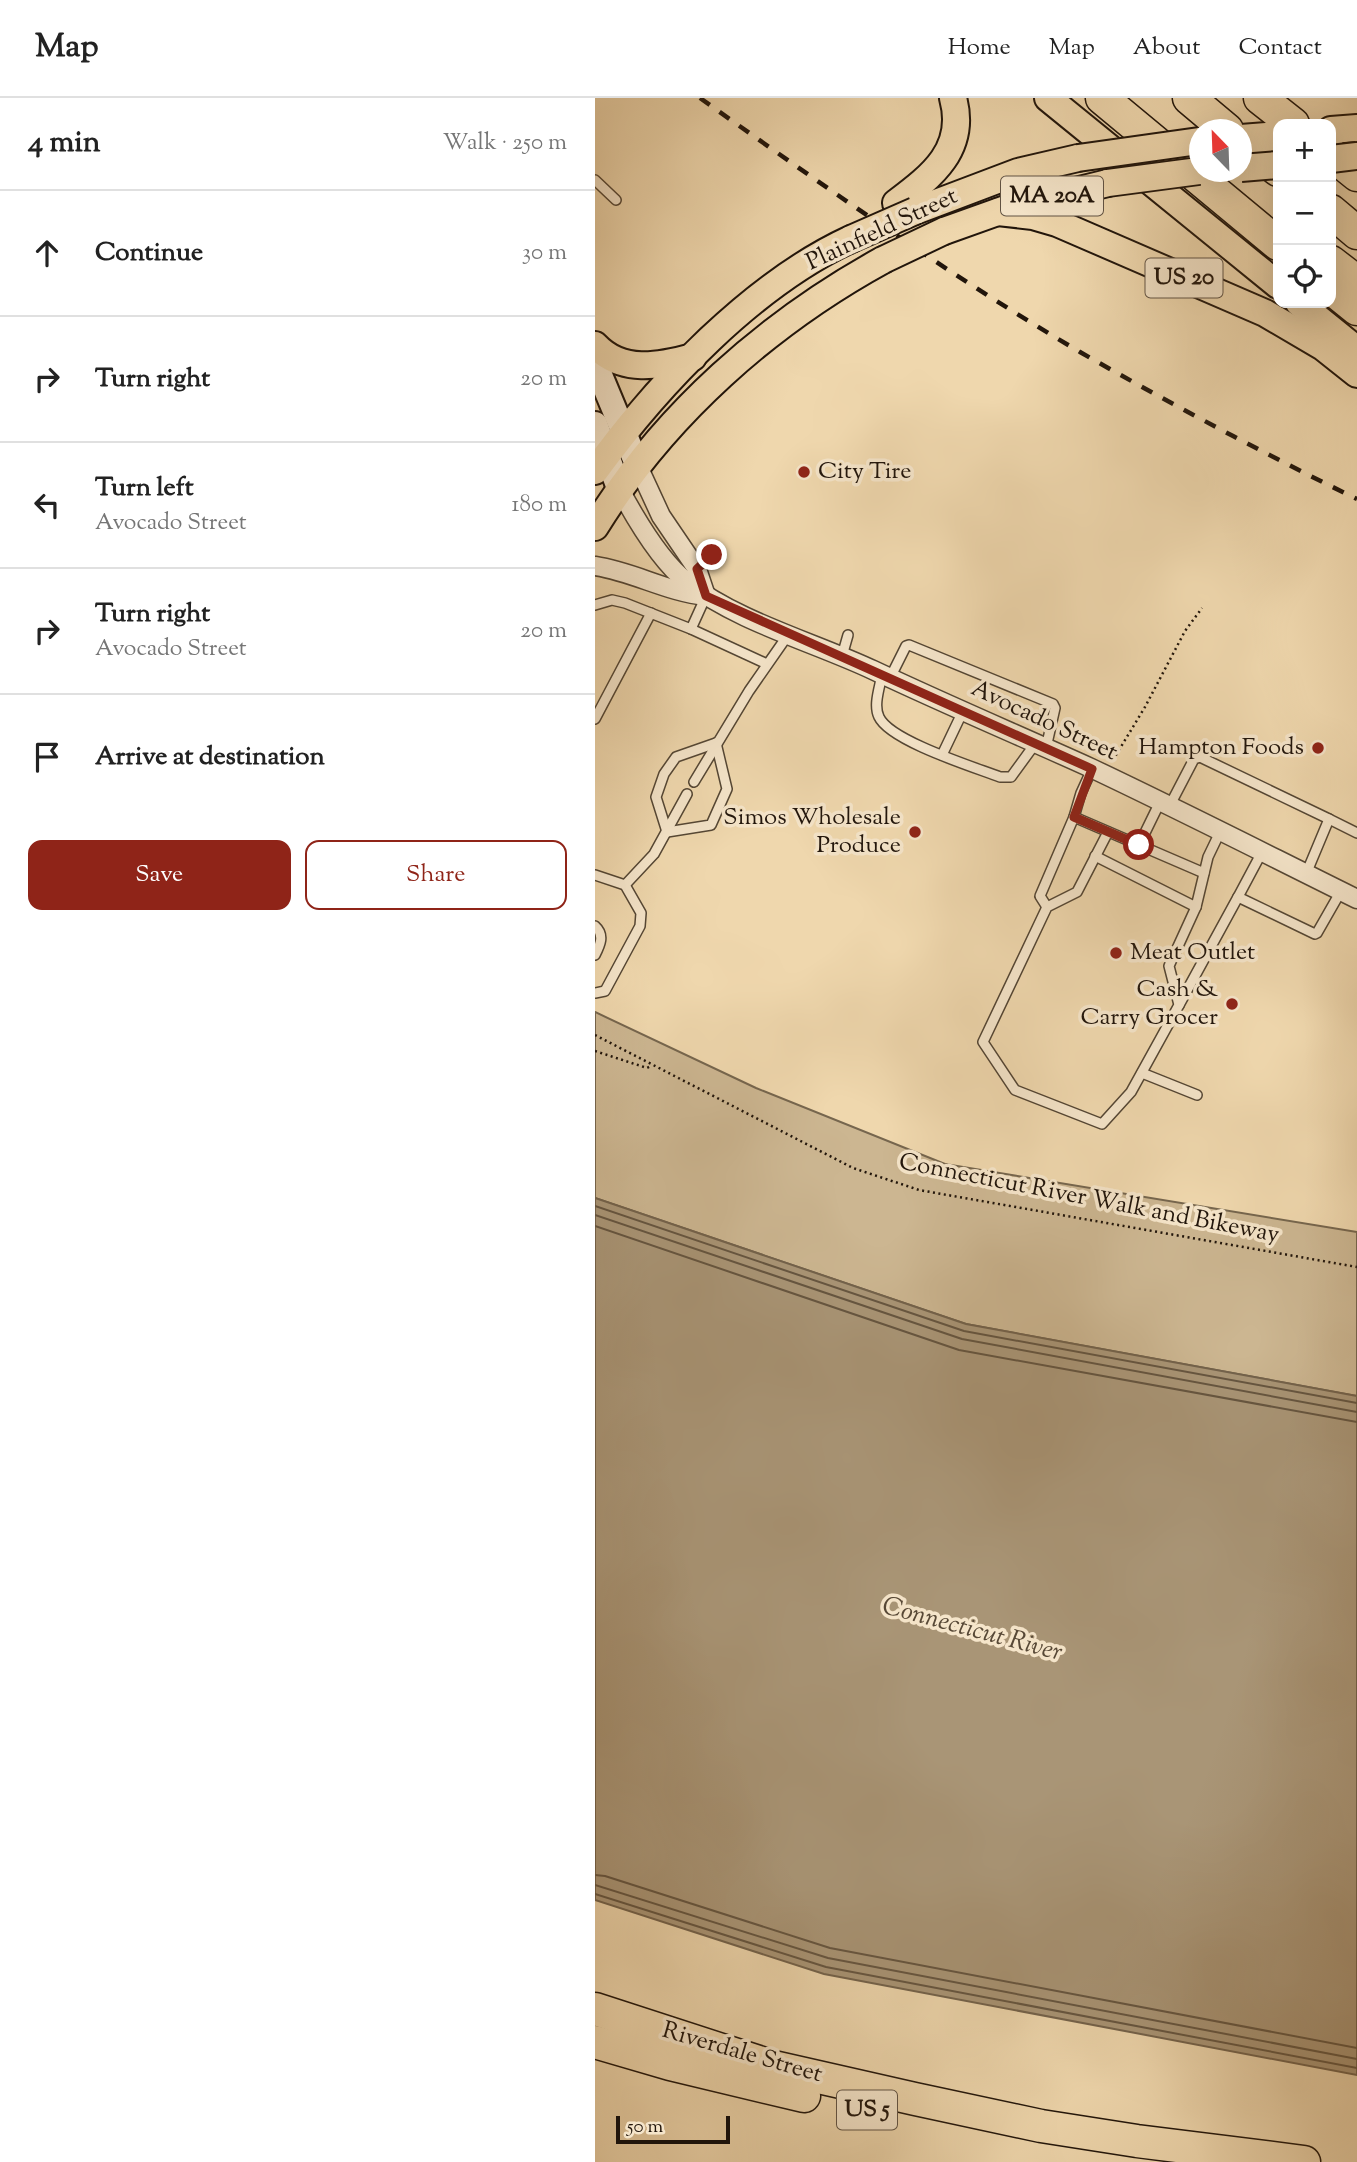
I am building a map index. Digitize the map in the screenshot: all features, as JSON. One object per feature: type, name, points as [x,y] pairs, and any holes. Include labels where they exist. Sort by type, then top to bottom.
[{"type":"highway","points":[[1102,98],[1273,240]]},
{"type":"highway","points":[[1127,98],[1189,150]]},
{"type":"highway","points":[[1189,98],[1214,119]]},
{"type":"highway","points":[[1260,98],[1287,119]]},
{"type":"highway","points":[[1252,147],[1273,163]]},
{"type":"highway","points":[[1336,160],[1357,175]]},
{"type":"highway","points":[[1229,182],[1273,217]]},
{"type":"highway","points":[[1336,266],[1357,282]]},
{"type":"highway","points":[[1336,292],[1357,309]]},
{"type":"highway","points":[[595,1995],[774,2067]]},
{"type":"highway","name":"Riverdale Street","points":[[595,2009],[774,2067],[1041,2126],[1304,2162]]},
{"type":"highway","name":"Riverdale Street","points":[[595,2042],[670,2064],[931,2125],[1144,2162]]},
{"type":"highway","points":[[595,2047],[670,2064]]},
{"type":"main road","points":[[905,207],[945,158],[955,131],[957,114],[953,98]]},
{"type":"main road","points":[[1048,98],[1273,281]]},
{"type":"main road","points":[[1252,138],[1273,136]]},
{"type":"main road","name":"Plainfield Street","points":[[601,462],[693,357],[772,287],[814,259],[905,207],[1018,172],[1078,158],[1189,142]]},
{"type":"main road","points":[[1336,157],[1357,156]]},
{"type":"main road","points":[[1252,168],[1273,167]]},
{"type":"main road","name":"Plainfield Street","points":[[619,488],[637,464],[690,406],[763,341],[803,310],[883,260],[944,231],[1045,197],[1108,183],[1189,172]]},
{"type":"main road","name":"US 20","points":[[998,212],[1033,216],[1057,223],[1244,303],[1305,336],[1357,374]]},
{"type":"main road","points":[[1305,308],[1357,350]]},
{"type":"main road","points":[[595,345],[618,361],[642,366],[664,365],[693,357]]},
{"type":"main road","name":"US 20","points":[[595,527],[619,488]]},
{"type":"street","points":[[595,363],[637,464]]},
{"type":"street","points":[[595,424],[601,462],[619,488]]},
{"type":"street","name":"Avocado Street","points":[[637,464],[691,575],[706,596]]},
{"type":"street","name":"Avocado Street","points":[[619,488],[642,526],[691,575]]},
{"type":"street","name":"Avocado Street","points":[[595,566],[617,570],[682,594],[706,596],[1098,772],[1349,895]]},
{"type":"lane","points":[[595,180],[616,200]]},
{"type":"lane","points":[[691,575],[712,555]]},
{"type":"lane","points":[[691,629],[706,596]]},
{"type":"lane","points":[[595,605],[612,600],[651,613],[767,664]]},
{"type":"lane","points":[[595,719],[651,613]]},
{"type":"lane","points":[[694,782],[767,664],[789,635]]},
{"type":"lane","points":[[842,656],[848,635]]},
{"type":"lane","points":[[909,645],[1053,704],[1055,708],[1041,746],[1011,777],[1000,777],[908,741],[885,727],[876,708],[886,676],[909,645]]},
{"type":"lane","points":[[595,695],[605,700]]},
{"type":"lane","points":[[942,755],[963,711]]},
{"type":"lane","points":[[667,832],[711,825],[727,789],[716,743]]},
{"type":"lane","points":[[667,832],[656,797],[664,774],[676,757],[716,743]]},
{"type":"lane","points":[[1139,845],[1194,758],[1199,757],[1357,834]]},
{"type":"lane","points":[[1047,907],[1040,895],[1074,817],[1098,772]]},
{"type":"lane","points":[[625,885],[654,854],[687,794]]},
{"type":"lane","points":[[1074,817],[1204,873]]},
{"type":"lane","points":[[1306,874],[1329,819]]},
{"type":"lane","points":[[1108,832],[1077,892],[1047,907],[983,1042],[1015,1090],[1102,1124],[1131,1092],[1262,852]]},
{"type":"lane","points":[[1179,1005],[1169,966],[1196,907],[1204,873],[1220,832]]},
{"type":"lane","points":[[1095,856],[1196,907]]},
{"type":"lane","points":[[595,875],[625,885],[641,913],[640,926],[605,991],[595,993]]},
{"type":"lane","points":[[1238,897],[1315,934],[1349,895]]},
{"type":"lane","points":[[595,926],[602,942],[595,955]]},
{"type":"lane","points":[[1142,1073],[1197,1095]]},
{"type":"path","points":[[1098,772],[1145,707],[1185,631],[1202,608]]},
{"type":"path","name":"Connecticut River Walk and Bikeway","points":[[595,1035],[853,1168],[919,1190],[1357,1267]]},
{"type":"path","points":[[595,1051],[639,1068],[652,1065]]},
{"type":"shaded area","points":[[595,1012],[756,1088],[945,1164],[1357,1232],[1357,1396],[966,1324],[595,1198]]},
{"type":"water","name":"Connecticut River","points":[[595,1198],[966,1324],[1357,1396],[1357,2075],[824,1974],[595,1900]]},
{"type":"railway","points":[[700,98],[887,229],[1031,323],[1183,409],[1357,499]]},
{"type":"place","name":"City Tire","points":[[804,472]]},
{"type":"place","name":"Hampton Foods","points":[[1318,748]]},
{"type":"place","name":"Simos Wholesale Produce","points":[[915,832]]},
{"type":"place","name":"Meat Outlet","points":[[1116,953]]},
{"type":"place","name":"Cash & Carry Grocer","points":[[1232,1004]]},
{"type":"route","points":[[712,555],[697,569],[706,596],[763,624],[864,666],[1092,769],[1074,817],[1139,845]]}]
